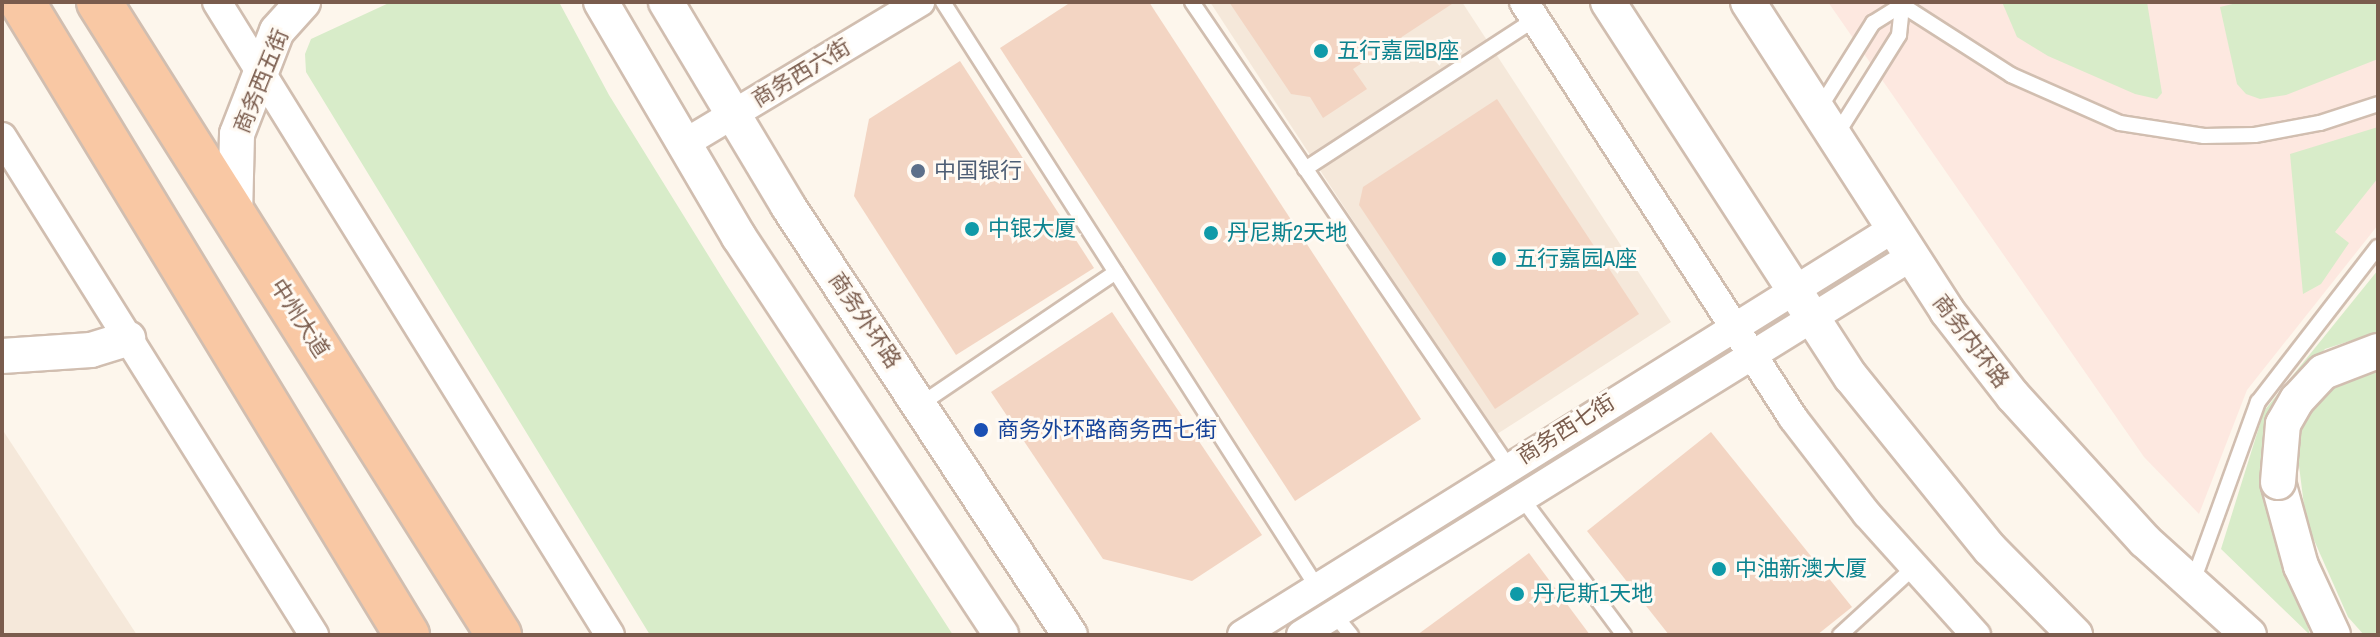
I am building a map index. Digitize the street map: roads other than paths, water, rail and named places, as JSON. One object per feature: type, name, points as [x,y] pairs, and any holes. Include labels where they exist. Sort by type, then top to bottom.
[{"type":"highway","points":[[22,2],[407,635]]},
{"type":"highway","name":"中州大道","points":[[99,2],[499,635]]},
{"type":"street","points":[[217,2],[610,635]]},
{"type":"street","name":"商务西五街","points":[[235,216],[237,134],[277,31],[303,2]]},
{"type":"street","points":[[601,2],[682,145],[1001,635]]},
{"type":"street","name":"商务外环路","points":[[666,2],[732,115],[1070,635]]},
{"type":"street","name":"商务西六街","points":[[682,145],[920,2]]},
{"type":"street","points":[[1608,2],[1803,303],[1921,469],[2075,635]]},
{"type":"street","name":"商务内环路","points":[[1748,2],[1903,242],[2013,396],[2076,470],[2191,585],[2249,635]]},
{"type":"street","points":[[1530,11],[1793,418],[1913,568],[1976,635]]},
{"type":"street","points":[[2,137],[314,635]]},
{"type":"street","name":"商务西七街","points":[[1242,635],[1734,326],[1803,303],[1903,242]]},
{"type":"street","name":"商务西七街","points":[[1301,635],[1342,624],[1521,496],[1752,354],[1803,303]]},
{"type":"street","points":[[2,336],[90,330],[128,339]]},
{"type":"street","points":[[2,356],[91,350],[128,339]]},
{"type":"street","points":[[2333,635],[2301,566],[2278,482],[2283,424],[2297,400],[2323,372],[2378,351]]},
{"type":"lane","points":[[943,2],[1317,587]]},
{"type":"lane","points":[[1192,2],[1508,466]]},
{"type":"lane","points":[[1827,123],[1899,35],[1902,5]]},
{"type":"lane","points":[[1827,123],[1873,23],[1902,5]]},
{"type":"lane","points":[[1902,5],[2011,75],[2120,123],[2204,136],[2255,135],[2320,123],[2378,104]]},
{"type":"lane","points":[[1305,169],[1530,11]]},
{"type":"lane","points":[[2191,585],[2258,402],[2378,247]]},
{"type":"lane","points":[[921,404],[1116,272]]},
{"type":"lane","points":[[1521,496],[1624,635]]},
{"type":"lane","points":[[1840,635],[1913,568]]},
{"type":"place","name":"五行嘉园B座","points":[[1321,51]]},
{"type":"place","name":"中国银行","points":[[918,171]]},
{"type":"place","name":"中银大厦","points":[[972,229]]},
{"type":"place","name":"丹尼斯2天地","points":[[1211,233]]},
{"type":"place","name":"五行嘉园A座","points":[[1499,259]]},
{"type":"place","name":"商务外环路商务西七街","points":[[981,430]]},
{"type":"place","name":"中油新澳大厦","points":[[1719,569]]},
{"type":"place","name":"丹尼斯1天地","points":[[1517,594]]}]
